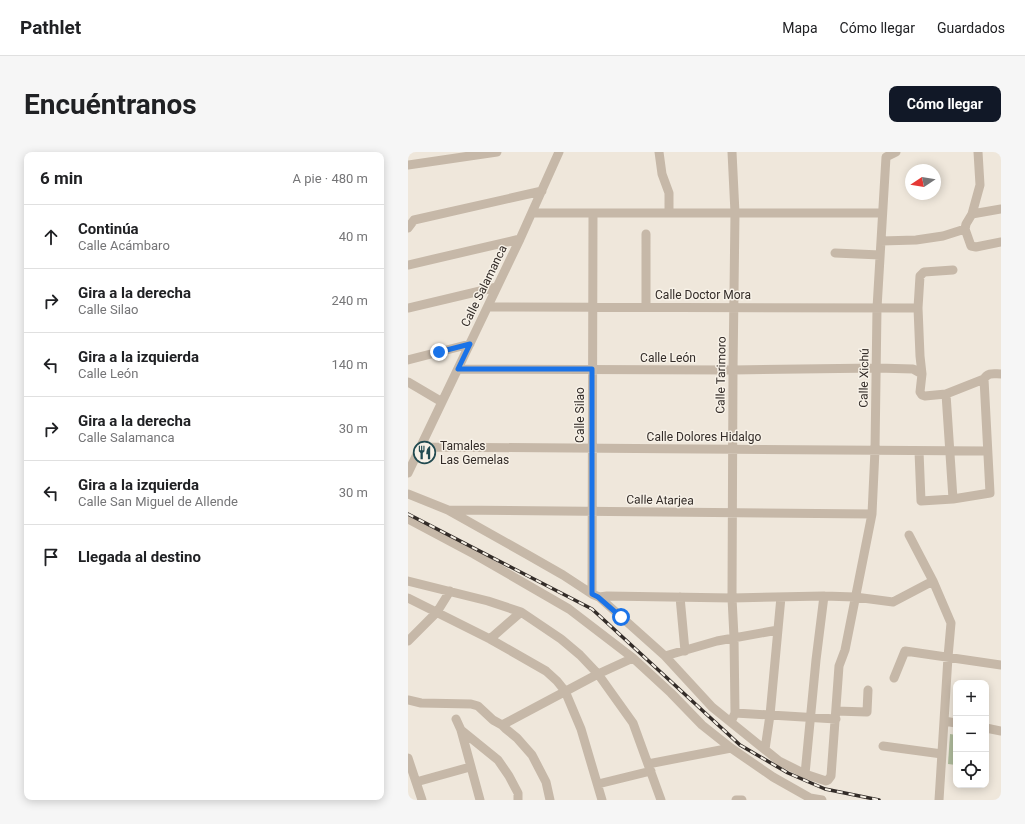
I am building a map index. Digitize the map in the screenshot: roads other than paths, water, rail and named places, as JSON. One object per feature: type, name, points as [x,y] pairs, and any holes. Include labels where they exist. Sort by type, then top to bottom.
[{"type":"street","points":[[430,152],[432,162]]},
{"type":"street","points":[[408,165],[498,152]]},
{"type":"street","name":"Calle Salamanca","points":[[408,473],[412,455],[420,447],[442,402],[520,239],[559,152]]},
{"type":"street","points":[[659,152],[662,174],[669,193],[669,213]]},
{"type":"street","name":"Calle Tarimoro","points":[[732,152],[735,213],[732,449],[732,598],[734,637],[733,718]]},
{"type":"street","name":"Calle Xichú","points":[[805,774],[826,780],[828,780],[831,776],[839,666],[845,650],[872,514],[877,368],[877,308],[882,214],[886,157],[896,152]]},
{"type":"street","points":[[978,152],[980,185],[972,214],[966,224],[965,229],[972,246],[976,247],[1001,242]]},
{"type":"street","points":[[408,228],[414,220],[542,191]]},
{"type":"street","points":[[972,214],[1001,209]]},
{"type":"street","points":[[532,213],[882,214]]},
{"type":"street","name":"Calle Silao","points":[[592,213],[592,512],[595,596]]},
{"type":"street","points":[[881,241],[916,240],[943,236],[965,229]]},
{"type":"street","points":[[646,234],[646,307]]},
{"type":"street","points":[[408,264],[520,239]]},
{"type":"street","points":[[834,254],[880,255]]},
{"type":"street","points":[[952,270],[924,272],[920,276],[918,308],[922,374],[920,392],[925,396],[946,394],[984,379],[987,375],[1001,374]]},
{"type":"street","points":[[408,308],[497,287]]},
{"type":"street","name":"Calle Doctor Mora","points":[[488,307],[918,308]]},
{"type":"street","points":[[408,360],[470,344]]},
{"type":"street","name":"Calle León","points":[[458,369],[733,370],[877,368],[913,369],[922,374]]},
{"type":"street","points":[[919,451],[921,501],[953,499],[990,493],[984,379]]},
{"type":"street","points":[[408,382],[442,402]]},
{"type":"street","points":[[946,394],[953,499]]},
{"type":"street","name":"Calle Dolores Hidalgo","points":[[420,447],[987,451]]},
{"type":"street","points":[[408,494],[448,510],[534,558],[595,596],[665,656],[712,707],[733,718],[779,761],[805,774],[816,653],[824,596]]},
{"type":"street","name":"Calle Atarjea","points":[[448,510],[872,514]]},
{"type":"street","points":[[408,519],[474,554],[569,609],[634,658],[702,725],[731,748],[773,777],[810,799],[822,800]]},
{"type":"street","points":[[910,535],[933,581],[951,623],[939,800]]},
{"type":"street","points":[[408,581],[488,601],[521,612],[561,639],[580,655],[598,674],[633,722],[661,800]]},
{"type":"street","points":[[595,596],[732,598],[824,596],[855,597],[893,602],[933,581]]},
{"type":"street","points":[[408,641],[437,612],[450,591]]},
{"type":"street","points":[[680,597],[685,651]]},
{"type":"street","points":[[765,749],[770,715],[781,597]]},
{"type":"street","points":[[408,598],[490,639],[546,671],[557,681],[565,691],[581,729],[602,800]]},
{"type":"street","points":[[490,639],[521,612]]},
{"type":"street","points":[[665,656],[734,637],[778,630]]},
{"type":"street","points":[[894,678],[905,651],[1001,665]]},
{"type":"street","points":[[502,725],[598,674],[634,658]]},
{"type":"street","points":[[733,718],[770,715],[811,718],[867,712],[868,690]]},
{"type":"street","points":[[408,700],[421,703],[471,704],[478,706],[493,720],[502,725],[517,738],[532,755],[546,782],[550,800]]},
{"type":"street","points":[[456,719],[461,730],[480,800]]},
{"type":"street","points":[[944,721],[953,722]]},
{"type":"street","points":[[989,729],[1001,731]]},
{"type":"street","points":[[461,730],[498,760],[515,787],[518,793],[518,800]]},
{"type":"street","points":[[883,746],[942,754]]},
{"type":"street","points":[[598,784],[650,768],[731,748]]},
{"type":"street","points":[[408,758],[422,800]]},
{"type":"street","points":[[416,782],[470,767]]},
{"type":"street","points":[[736,800],[742,800]]},
{"type":"railway","points":[[408,514],[592,609],[740,745],[788,773],[825,789],[879,800]]},
{"type":"place","name":"Tamales Las Gemelas","points":[[424,453]]}]
